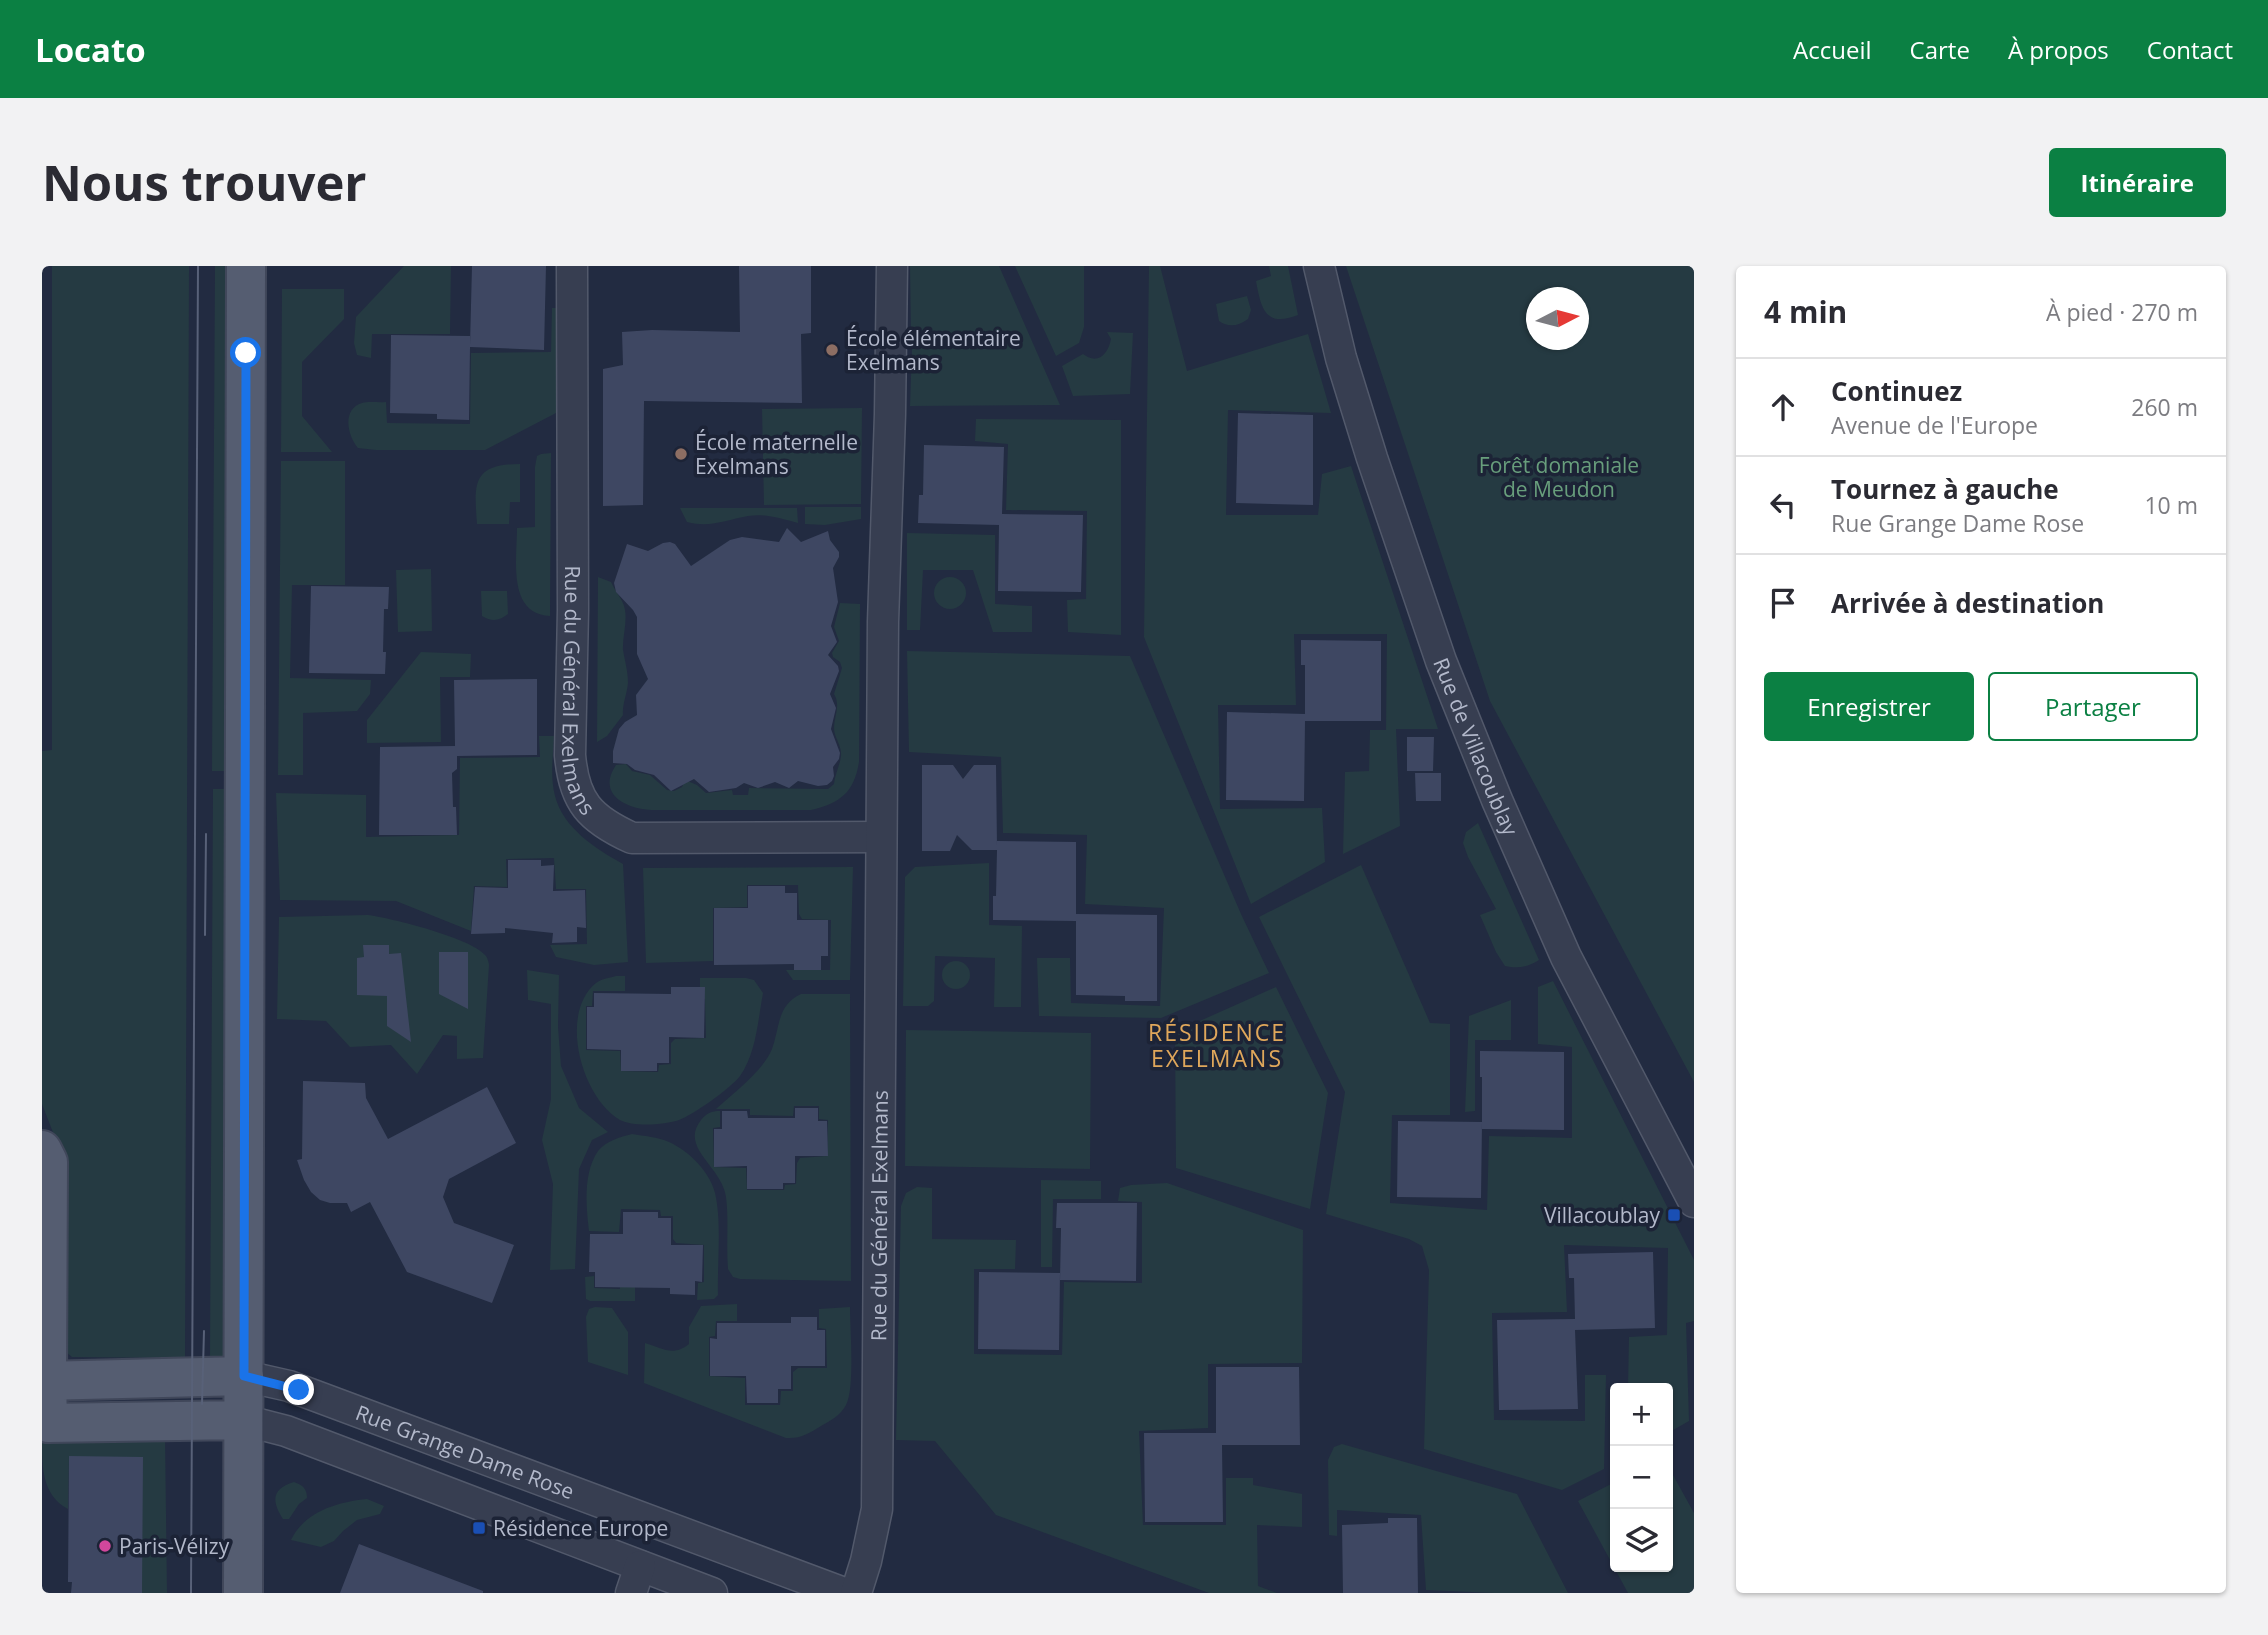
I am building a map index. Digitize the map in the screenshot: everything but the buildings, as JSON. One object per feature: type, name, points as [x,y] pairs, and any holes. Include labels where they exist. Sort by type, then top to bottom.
[{"type":"main road","points":[[243,1593],[246,266]]},
{"type":"main road","points":[[42,1150],[48,1161],[44,1381],[48,1423],[243,1420]]},
{"type":"main road","points":[[44,1381],[244,1376]]},
{"type":"street","name":"Rue du Général Exelmans","points":[[572,266],[573,622],[570,755],[572,779],[582,802],[609,828],[632,838],[881,837]]},
{"type":"street","name":"Rue du Général Exelmans","points":[[856,1593],[877,1509],[883,622],[892,266]]},
{"type":"street","name":"Rue de Villacoublay","points":[[1319,266],[1341,358],[1371,458],[1441,661],[1492,788],[1566,957],[1694,1202]]},
{"type":"street","name":"Rue Grange Dame Rose","points":[[244,1376],[289,1386],[844,1593]]},
{"type":"street","name":"Rue Grange Dame Rose","points":[[243,1420],[286,1431],[635,1579],[712,1593]]},
{"type":"green space","points":[[52,266],[189,266],[185,1358],[72,1357],[59,1346],[61,1153],[42,1104],[42,751],[52,750]]},
{"type":"green space","points":[[215,266],[233,266],[230,771],[212,771]]},
{"type":"green space","points":[[404,266],[451,266],[450,334],[372,334],[371,358],[357,355],[354,343],[356,317]]},
{"type":"green space","points":[[910,266],[999,266],[1060,405],[910,406],[912,348],[935,348],[935,333],[911,333]]},
{"type":"green space","points":[[1015,266],[1084,266],[1084,327],[1079,343],[1056,356]]},
{"type":"green space","points":[[1149,266],[1160,266],[1187,371],[1308,334],[1331,413],[1228,410],[1226,515],[1318,515],[1322,474],[1351,466],[1438,729],[1396,729],[1400,826],[1343,854],[1345,772],[1369,771],[1370,730],[1386,730],[1387,634],[1294,634],[1296,705],[1218,705],[1220,809],[1322,808],[1325,862],[1251,904],[1144,637]]},
{"type":"green space","points":[[1269,266],[1288,266],[1298,315],[1278,319],[1266,313],[1256,281],[1271,276]]},
{"type":"green space","name":"Forêt domaniale de Meudon","points":[[1346,266],[1694,266],[1694,1082],[1490,701]]},
{"type":"green space","points":[[282,289],[344,289],[344,319],[302,362],[302,416],[332,452],[281,452]]},
{"type":"green space","points":[[1247,296],[1251,310],[1248,319],[1234,325],[1219,321],[1216,304]]},
{"type":"green space","points":[[552,308],[558,308],[556,413],[485,450],[376,450],[358,448],[354,443],[349,430],[349,416],[356,406],[365,402],[386,402],[387,423],[470,424],[471,353],[551,352]]},
{"type":"green space","points":[[1107,332],[1133,333],[1130,394],[1073,396],[1062,366],[1083,354],[1093,359],[1105,354],[1111,339]]},
{"type":"green space","points":[[862,408],[861,504],[764,505],[762,409]]},
{"type":"green space","points":[[976,419],[1121,420],[1121,635],[1068,632],[1067,600],[1086,599],[1087,511],[1006,510],[1008,444],[975,441]]},
{"type":"green space","points":[[551,453],[550,616],[536,613],[527,606],[517,583],[516,555],[517,528],[535,527],[537,456]]},
{"type":"green space","points":[[281,461],[345,461],[345,585],[292,585],[290,678],[371,680],[370,694],[357,711],[303,713],[303,775],[278,775]]},
{"type":"green space","points":[[520,464],[520,502],[510,502],[509,524],[477,524],[476,498],[479,479],[493,468]]},
{"type":"green space","points":[[805,507],[861,507],[861,519],[825,525],[805,524]]},
{"type":"green space","points":[[680,508],[797,508],[798,523],[754,515],[711,524],[696,524],[687,522]]},
{"type":"green space","points":[[907,533],[995,535],[995,604],[1032,606],[1032,632],[993,632],[973,570],[923,570],[920,630],[907,630]]},
{"type":"green space","points":[[431,569],[432,631],[398,632],[396,570]]},
{"type":"green space","points":[[598,577],[611,582],[624,607],[626,619],[623,650],[628,683],[623,715],[607,736],[597,742]]},
{"type":"green space","points":[[950,577],[962,581],[966,593],[962,605],[950,609],[938,605],[934,593],[938,581]]},
{"type":"green space","points":[[481,591],[507,591],[508,614],[495,620],[482,616]]},
{"type":"green space","points":[[840,603],[860,604],[859,762],[853,782],[844,795],[830,804],[811,810],[652,810],[633,807],[617,798],[610,785],[611,776],[616,765],[626,764],[632,771],[650,775],[667,790],[674,791],[682,787],[685,780],[706,793],[732,790],[733,795],[748,795],[749,788],[828,789],[834,784],[841,756],[834,732],[837,707],[834,694],[842,668],[832,653],[839,641],[834,627]]},
{"type":"green space","points":[[907,651],[1130,656],[1269,973],[1161,1018],[1039,1016],[1037,958],[1070,958],[1071,1003],[1160,1006],[1164,908],[1085,904],[1087,835],[1003,833],[1001,757],[909,752]]},
{"type":"green space","points":[[421,652],[471,654],[470,677],[440,677],[441,742],[367,743],[367,720]]},
{"type":"green space","points":[[539,736],[554,736],[553,789],[565,818],[602,852],[623,864],[628,962],[594,965],[556,957],[550,945],[587,944],[586,889],[556,889],[554,858],[506,859],[507,887],[474,886],[471,931],[396,901],[280,900],[276,793],[366,795],[366,837],[459,835],[460,758],[540,757]]},
{"type":"green space","points":[[213,789],[230,789],[225,1356],[210,1358]]},
{"type":"green space","points":[[1478,823],[1539,960],[1527,966],[1505,966],[1480,915],[1496,909],[1463,843],[1466,832]]},
{"type":"green space","points":[[989,863],[989,925],[1022,926],[1021,1007],[994,1007],[995,958],[935,956],[934,1001],[928,1006],[903,1006],[905,877],[915,867]]},
{"type":"green space","points":[[1361,865],[1430,1023],[1450,1024],[1450,1115],[1392,1115],[1390,1203],[1487,1210],[1489,1136],[1572,1138],[1572,1047],[1538,1044],[1538,987],[1553,981],[1694,1260],[1694,1321],[1686,1323],[1689,1421],[1673,1430],[1673,1383],[1628,1383],[1629,1337],[1667,1335],[1668,1248],[1564,1245],[1567,1312],[1492,1313],[1494,1420],[1585,1421],[1585,1375],[1606,1375],[1604,1469],[1562,1490],[1424,1449],[1429,1270],[1422,1246],[1409,1239],[1326,1214],[1345,1092],[1259,917]]},
{"type":"green space","points":[[853,867],[850,980],[793,980],[786,970],[830,970],[831,920],[802,919],[799,914],[798,885],[747,885],[747,907],[713,908],[713,961],[646,963],[643,868]]},
{"type":"green space","points":[[368,915],[411,924],[448,936],[464,942],[486,956],[489,965],[483,1058],[457,1059],[457,1036],[443,1035],[417,1074],[391,1045],[350,1047],[326,1021],[277,1019],[279,917]]},
{"type":"green space","points":[[956,961],[966,965],[970,975],[966,985],[956,989],[946,985],[942,975],[946,965]]},
{"type":"green space","points":[[527,970],[559,975],[558,1027],[561,1066],[579,1108],[608,1132],[592,1140],[579,1169],[575,1269],[550,1270],[553,1184],[542,1140],[551,1099],[551,1004],[528,1000]]},
{"type":"green space","points":[[616,976],[625,976],[625,991],[593,991],[592,1006],[586,1006],[586,1050],[620,1051],[621,1071],[658,1072],[659,1065],[671,1064],[671,1043],[675,1039],[706,1038],[705,999],[700,998],[700,978],[754,980],[763,993],[750,1058],[740,1076],[711,1101],[679,1120],[633,1124],[620,1120],[606,1109],[595,1094],[580,1055],[578,1014],[585,997],[596,983]]},
{"type":"green space","points":[[1276,987],[1328,1093],[1310,1209],[1176,1168],[1175,1032]]},
{"type":"green space","points":[[801,994],[850,994],[851,1281],[740,1279],[733,1277],[728,1269],[727,1206],[723,1186],[698,1148],[696,1130],[705,1116],[720,1111],[720,1127],[713,1128],[714,1167],[746,1168],[747,1190],[784,1190],[785,1185],[796,1184],[797,1163],[800,1158],[827,1156],[828,1120],[819,1119],[819,1106],[794,1106],[793,1116],[750,1115],[750,1109],[716,1109],[747,1081],[768,1057],[783,1010]]},
{"type":"green space","points":[[1511,1000],[1511,1040],[1475,1040],[1475,1111],[1465,1112],[1469,1016]]},
{"type":"green space","points":[[906,1030],[1091,1033],[1090,1169],[905,1166]]},
{"type":"green space","points":[[632,1134],[660,1139],[677,1146],[698,1163],[709,1177],[715,1193],[719,1230],[718,1295],[714,1299],[697,1300],[698,1283],[704,1282],[704,1245],[676,1243],[673,1239],[673,1216],[661,1216],[660,1210],[621,1209],[619,1232],[589,1231],[587,1190],[593,1160],[605,1145]]},
{"type":"green space","points":[[1041,1180],[1101,1181],[1101,1199],[1053,1199],[1052,1267],[1041,1267]]},
{"type":"green space","points":[[1167,1183],[1303,1230],[1302,1363],[1208,1364],[1208,1428],[1139,1431],[1143,1525],[1226,1525],[1226,1478],[1253,1478],[1253,1485],[1302,1494],[1302,1527],[1257,1525],[1258,1586],[1277,1593],[1209,1593],[996,1515],[935,1441],[896,1440],[901,1206],[906,1193],[917,1187],[932,1188],[932,1239],[1016,1240],[1015,1269],[974,1269],[974,1354],[1062,1355],[1064,1282],[1142,1283],[1142,1202],[1118,1201],[1120,1188]]},
{"type":"green space","points":[[594,1276],[594,1288],[620,1289],[620,1280],[635,1281],[635,1301],[586,1299],[585,1277]]},
{"type":"green space","points":[[737,1304],[737,1321],[716,1321],[715,1336],[709,1337],[709,1376],[745,1378],[745,1405],[780,1405],[781,1391],[793,1391],[793,1372],[798,1368],[827,1368],[826,1329],[819,1328],[819,1309],[850,1307],[849,1397],[838,1415],[805,1435],[786,1438],[644,1383],[645,1343],[673,1351],[683,1348],[689,1344],[689,1327],[701,1306]]},
{"type":"green space","points":[[612,1308],[628,1332],[628,1375],[588,1362],[586,1317],[589,1309]]},
{"type":"green space","points":[[165,1436],[167,1593],[142,1593],[142,1457],[69,1457],[68,1509],[53,1496],[45,1480],[42,1438]]},
{"type":"green space","points":[[1342,1444],[1517,1494],[1568,1593],[1426,1590],[1421,1515],[1337,1510],[1337,1536],[1329,1535],[1328,1460],[1334,1447]]},
{"type":"green space","points":[[1673,1475],[1694,1513],[1694,1593],[1628,1593],[1617,1572],[1673,1572]]},
{"type":"green space","points":[[294,1482],[304,1488],[307,1498],[299,1504],[289,1519],[283,1519],[275,1501],[276,1496],[281,1488]]},
{"type":"green space","points":[[1610,1485],[1610,1560],[1578,1501]]},
{"type":"green space","points":[[367,1499],[384,1506],[380,1514],[357,1520],[334,1541],[321,1547],[291,1540],[305,1522],[323,1510]]},
{"type":"tram line","points":[[191,1593],[198,266]]},
{"type":"tram line","points":[[205,935],[206,834]]},
{"type":"tram line","points":[[202,1404],[204,1331]]},
{"type":"place","name":"École élémentaire Exelmans","points":[[832,350]]},
{"type":"place","name":"École maternelle Exelmans","points":[[681,454]]},
{"type":"place","name":"Villacoublay","points":[[1674,1215]]},
{"type":"place","name":"Résidence Europe","points":[[479,1528]]},
{"type":"place","name":"Paris-Vélizy","points":[[105,1546]]},
{"type":"district","name":"RÉSIDENCE EXELMANS","points":[[1217,1045]]},
{"type":"route","points":[[246,353],[244,1376],[299,1390]]}]
